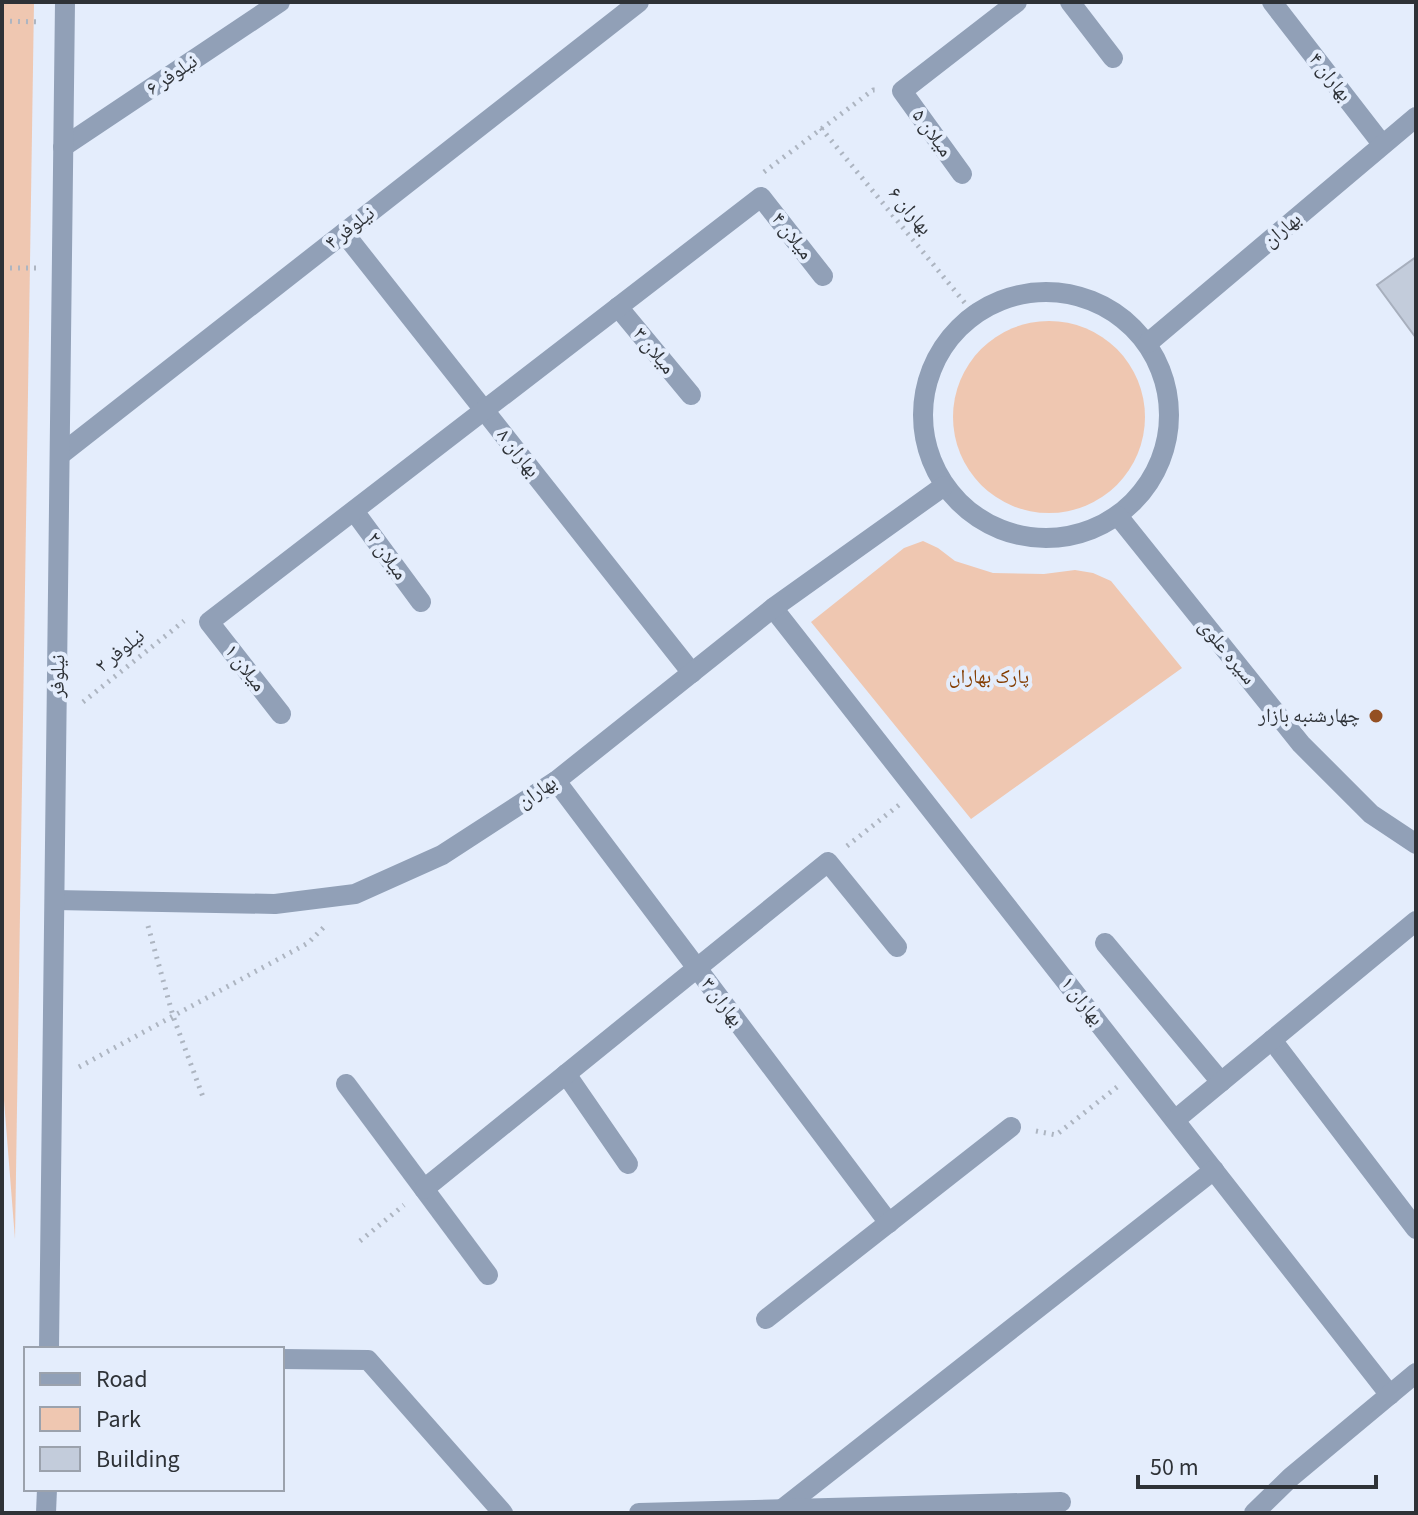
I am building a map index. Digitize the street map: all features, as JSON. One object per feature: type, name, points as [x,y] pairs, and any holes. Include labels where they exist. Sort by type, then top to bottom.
[{"type":"street","name":"نیلوفر ۶","points":[[63,147],[280,2]]},
{"type":"street","name":"نیلوفر ۴","points":[[60,455],[639,2]]},
{"type":"street","points":[[902,91],[1017,2]]},
{"type":"street","points":[[1070,2],[1113,58]]},
{"type":"street","name":"بهاران ۴","points":[[1275,6],[1382,144]]},
{"type":"street","name":"نیلوفر","points":[[49,1347],[64,12]]},
{"type":"street","name":"میلان ۵","points":[[902,91],[962,174]]},
{"type":"street","name":"بهاران","points":[[1148,343],[1416,117]]},
{"type":"street","points":[[209,622],[761,197]]},
{"type":"street","name":"میلان ۴","points":[[761,197],[823,276]]},
{"type":"street","name":"بهاران ۸","points":[[344,233],[692,673]]},
{"type":"street","points":[[1048,291],[1086,297],[1121,315],[1148,343],[1165,378],[1171,416],[1169,429],[1164,454],[1146,489],[1118,516],[1083,533],[1044,539],[1032,537],[1006,532],[972,514],[944,486],[927,451],[922,413],[928,375],[947,341],[974,314],[1009,296],[1048,291]]},
{"type":"street","name":"میلان ۳","points":[[618,307],[691,395]]},
{"type":"street","name":"بهاران","points":[[55,900],[275,904],[355,894],[442,855],[556,781],[773,608],[944,486]]},
{"type":"street","name":"میلان ۲","points":[[354,511],[421,602]]},
{"type":"street","name":"سیره علوی","points":[[1118,516],[1301,744],[1371,814],[1416,844]]},
{"type":"street","name":"بهاران ۱","points":[[773,608],[1390,1395]]},
{"type":"street","name":"میلان ۱","points":[[209,622],[281,714]]},
{"type":"street","name":"بهاران ۳","points":[[556,781],[889,1223]]},
{"type":"street","points":[[424,1189],[828,862],[897,947]]},
{"type":"street","points":[[1175,1120],[1416,921]]},
{"type":"street","points":[[1105,943],[1221,1082]]},
{"type":"street","points":[[1272,1040],[1416,1229]]},
{"type":"street","points":[[566,1074],[628,1164]]},
{"type":"street","points":[[346,1084],[488,1275]]},
{"type":"street","points":[[766,1319],[1011,1127]]},
{"type":"street","points":[[782,1509],[1214,1170]]},
{"type":"street","points":[[284,1359],[368,1360],[503,1513]]},
{"type":"street","points":[[1254,1513],[1291,1477],[1416,1373]]},
{"type":"street","points":[[46,1513],[47,1491]]},
{"type":"street","points":[[639,1513],[1061,1502]]},
{"type":"path","points":[[2,21],[64,12]]},
{"type":"path","points":[[761,197],[765,170],[873,90],[902,91]]},
{"type":"path","name":"بهاران ۶","points":[[821,128],[974,314]]},
{"type":"path","points":[[2,268],[62,269]]},
{"type":"path","name":"نیلوفر ۲","points":[[57,722],[184,621],[209,622]]},
{"type":"path","points":[[828,862],[917,791]]},
{"type":"path","points":[[53,1081],[308,943],[355,894]]},
{"type":"path","points":[[142,902],[173,1016],[203,1097]]},
{"type":"path","points":[[1011,1127],[1056,1135],[1137,1071]]},
{"type":"path","points":[[360,1241],[424,1189]]},
{"type":"green space","points":[[2,2],[34,2],[15,1239],[2,1075]]},
{"type":"green space","points":[[1049,321],[1086,328],[1117,349],[1138,380],[1145,417],[1138,454],[1117,485],[1086,506],[1049,513],[1012,506],[981,485],[960,454],[953,417],[960,380],[981,349],[1012,328]]},
{"type":"green space","name":"پارک بهاران","points":[[923,541],[955,561],[993,573],[1044,574],[1075,570],[1111,581],[1182,668],[971,819],[811,622],[904,548]]},
{"type":"building","points":[[1416,257],[1416,338],[1377,285]]},
{"type":"place","name":"چهارشنبه بازار","points":[[1376,716]]}]
